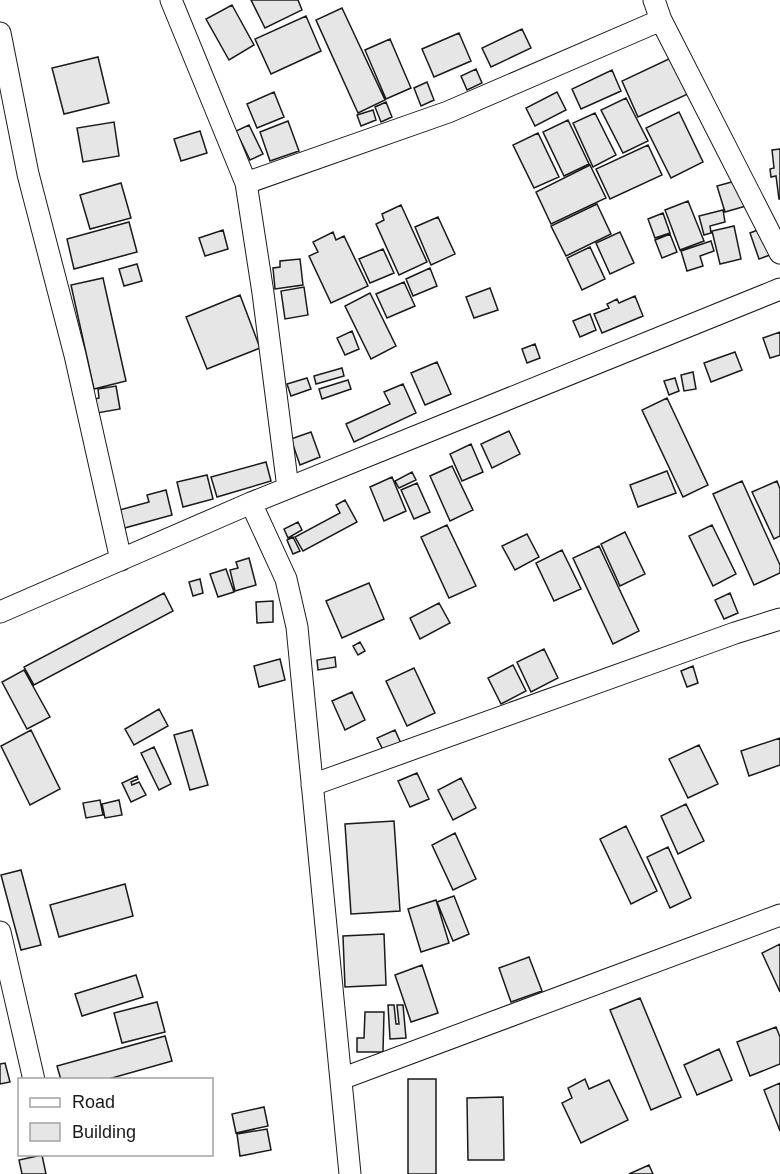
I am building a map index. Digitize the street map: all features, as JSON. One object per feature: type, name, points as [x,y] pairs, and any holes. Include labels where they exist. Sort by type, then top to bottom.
[{"type":"street","points":[[171,0],[246,183],[288,488]]},
{"type":"street","points":[[246,183],[448,112],[657,10],[780,253]]},
{"type":"street","points":[[0,33],[28,174],[75,355],[122,560]]},
{"type":"street","points":[[0,612],[251,503],[780,289]]},
{"type":"street","points":[[251,503],[286,579],[297,627],[350,1174]]},
{"type":"street","points":[[312,785],[735,633],[780,619]]},
{"type":"street","points":[[341,1079],[780,915]]},
{"type":"street","points":[[0,932],[34,1078]]},
{"type":"building","points":[[251,0],[298,0],[302,10],[265,28]]},
{"type":"building","points":[[232,5],[254,45],[229,60],[206,19]]},
{"type":"building","points":[[342,8],[385,100],[358,113],[316,20]]},
{"type":"building","points":[[306,16],[321,51],[271,74],[255,39]]},
{"type":"building","points":[[522,29],[531,48],[491,67],[482,48]]},
{"type":"building","points":[[459,33],[471,61],[434,77],[422,49]]},
{"type":"building","points":[[390,39],[411,88],[386,99],[365,50]]},
{"type":"building","points":[[98,57],[109,103],[64,114],[52,68]]},
{"type":"building","points":[[673,57],[690,93],[638,117],[622,81]]},
{"type":"building","points":[[476,69],[482,83],[467,90],[461,76]]},
{"type":"building","points":[[612,70],[621,91],[581,109],[572,89]]},
{"type":"building","points":[[427,82],[434,100],[421,106],[414,88]]},
{"type":"building","points":[[274,92],[284,117],[257,128],[247,104]]},
{"type":"building","points":[[557,92],[566,110],[535,126],[526,108]]},
{"type":"building","points":[[626,98],[648,141],[623,153],[601,110]]},
{"type":"building","points":[[386,102],[392,117],[381,122],[375,107]]},
{"type":"building","points":[[373,110],[376,120],[361,126],[357,115]]},
{"type":"building","points":[[679,112],[703,162],[671,178],[646,128]]},
{"type":"building","points":[[595,113],[616,155],[593,167],[573,123]]},
{"type":"building","points":[[568,120],[589,164],[564,176],[543,132]]},
{"type":"building","points":[[288,121],[299,151],[270,161],[260,132]]},
{"type":"building","points":[[114,122],[119,156],[83,162],[77,128]]},
{"type":"building","points":[[249,125],[263,154],[250,160],[236,131]]},
{"type":"building","points":[[200,131],[207,153],[181,161],[174,139]]},
{"type":"building","points":[[538,133],[559,177],[534,188],[513,145]]},
{"type":"building","points":[[648,145],[662,175],[610,199],[596,169]]},
{"type":"building","points":[[780,149],[779,199],[776,176],[771,177],[770,169],[774,168],[772,150]]},
{"type":"building","points":[[590,165],[606,198],[551,224],[536,192]]},
{"type":"building","points":[[739,180],[746,206],[725,212],[717,186]]},
{"type":"building","points":[[121,183],[131,218],[90,229],[80,195]]},
{"type":"building","points":[[688,201],[704,241],[680,250],[665,210]]},
{"type":"building","points":[[597,204],[611,234],[566,256],[551,226]]},
{"type":"building","points":[[401,205],[427,262],[399,275],[376,224],[384,220],[382,214]]},
{"type":"building","points":[[723,210],[725,222],[710,226],[711,233],[704,235],[699,216]]},
{"type":"building","points":[[663,213],[670,233],[655,238],[648,219]]},
{"type":"building","points":[[438,217],[455,254],[431,265],[415,227]]},
{"type":"building","points":[[129,222],[137,252],[74,269],[67,239]]},
{"type":"building","points":[[734,226],[741,259],[720,264],[712,231]]},
{"type":"building","points":[[760,229],[770,255],[759,259],[750,233]]},
{"type":"building","points":[[223,230],[228,249],[205,256],[199,238]]},
{"type":"building","points":[[333,232],[336,240],[344,236],[368,286],[331,303],[309,256],[318,252],[313,242]]},
{"type":"building","points":[[620,232],[634,263],[610,274],[596,243]]},
{"type":"building","points":[[670,234],[677,252],[662,258],[655,240]]},
{"type":"building","points":[[711,241],[714,251],[700,256],[703,266],[687,271],[681,251]]},
{"type":"building","points":[[590,247],[605,279],[582,290],[567,258]]},
{"type":"building","points":[[383,249],[394,273],[370,283],[359,259]]},
{"type":"building","points":[[300,259],[303,285],[275,289],[273,268],[280,267],[280,261]]},
{"type":"building","points":[[137,264],[142,281],[124,286],[119,269]]},
{"type":"building","points":[[430,268],[437,286],[413,296],[406,279]]},
{"type":"building","points":[[103,278],[126,381],[94,389],[71,285]]},
{"type":"building","points":[[404,282],[415,306],[387,318],[376,294]]},
{"type":"building","points":[[304,287],[308,315],[285,319],[281,291]]},
{"type":"building","points":[[490,288],[498,310],[474,318],[466,297]]},
{"type":"building","points":[[370,293],[396,346],[371,359],[345,306]]},
{"type":"building","points":[[240,295],[260,348],[207,369],[186,317]]},
{"type":"building","points":[[635,296],[643,316],[602,333],[594,314],[609,308],[607,304],[617,299],[619,303]]},
{"type":"building","points":[[590,314],[596,330],[580,337],[573,321]]},
{"type":"building","points":[[352,331],[359,349],[345,355],[337,338]]},
{"type":"building","points":[[780,332],[780,355],[770,358],[763,338]]},
{"type":"building","points":[[535,344],[540,358],[527,363],[522,349]]},
{"type":"building","points":[[735,352],[742,370],[711,382],[704,363]]},
{"type":"building","points":[[437,362],[451,394],[425,405],[411,373]]},
{"type":"building","points":[[342,368],[344,376],[316,384],[314,376]]},
{"type":"building","points":[[693,372],[696,389],[684,391],[681,375]]},
{"type":"building","points":[[307,378],[311,389],[291,396],[287,384]]},
{"type":"building","points":[[675,378],[679,391],[669,395],[664,381]]},
{"type":"building","points":[[348,380],[351,389],[322,399],[319,389]]},
{"type":"building","points":[[403,384],[416,413],[354,442],[346,424],[390,404],[384,392]]},
{"type":"building","points":[[116,386],[120,409],[97,413],[95,399],[99,398],[98,389]]},
{"type":"building","points":[[667,398],[708,485],[683,497],[642,410]]},
{"type":"building","points":[[509,431],[520,454],[492,468],[481,444]]},
{"type":"building","points":[[311,432],[320,457],[300,465],[291,439]]},
{"type":"building","points":[[471,444],[483,472],[462,481],[450,454]]},
{"type":"building","points":[[266,462],[271,481],[217,497],[211,477]]},
{"type":"building","points":[[452,466],[473,510],[450,521],[430,476]]},
{"type":"building","points":[[667,471],[676,493],[638,507],[630,485]]},
{"type":"building","points":[[412,472],[416,480],[399,488],[395,481]]},
{"type":"building","points":[[207,475],[213,499],[183,507],[177,482]]},
{"type":"building","points":[[392,477],[406,511],[384,521],[370,487]]},
{"type":"building","points":[[742,481],[780,565],[780,573],[754,585],[713,494]]},
{"type":"building","points":[[777,481],[780,489],[780,536],[774,539],[752,492]]},
{"type":"building","points":[[417,483],[430,512],[414,519],[401,490]]},
{"type":"building","points":[[166,490],[172,515],[121,529],[116,511],[149,502],[147,495]]},
{"type":"building","points":[[345,500],[357,522],[303,551],[295,537],[340,513],[336,505]]},
{"type":"building","points":[[298,522],[302,530],[288,538],[284,529]]},
{"type":"building","points":[[447,525],[476,586],[449,598],[421,537]]},
{"type":"building","points":[[712,525],[736,574],[713,586],[689,536]]},
{"type":"building","points":[[625,532],[645,574],[620,586],[601,544]]},
{"type":"building","points":[[527,534],[539,557],[515,570],[502,546]]},
{"type":"building","points":[[293,537],[300,551],[293,554],[287,540]]},
{"type":"building","points":[[599,546],[639,631],[613,644],[573,558]]},
{"type":"building","points":[[562,550],[581,589],[554,601],[536,563]]},
{"type":"building","points":[[249,558],[256,585],[235,591],[230,570],[238,568],[236,562]]},
{"type":"building","points":[[226,569],[234,592],[218,597],[210,574]]},
{"type":"building","points":[[200,579],[203,593],[193,596],[189,582]]},
{"type":"building","points":[[369,583],[384,619],[342,638],[326,601]]},
{"type":"building","points":[[164,593],[173,611],[34,685],[24,667]]},
{"type":"building","points":[[730,593],[738,613],[724,619],[715,600]]},
{"type":"building","points":[[273,601],[273,622],[257,623],[256,602]]},
{"type":"building","points":[[439,603],[450,623],[420,639],[410,618]]},
{"type":"building","points":[[360,642],[365,651],[358,655],[353,646]]},
{"type":"building","points":[[544,649],[558,678],[531,692],[517,662]]},
{"type":"building","points":[[335,657],[336,667],[318,670],[317,660]]},
{"type":"building","points":[[280,659],[285,680],[259,687],[254,666]]},
{"type":"building","points":[[513,665],[526,691],[501,704],[488,678]]},
{"type":"building","points":[[693,666],[698,683],[687,687],[681,671]]},
{"type":"building","points":[[414,668],[435,713],[407,726],[386,681]]},
{"type":"building","points":[[24,670],[50,717],[27,729],[2,682]]},
{"type":"building","points":[[352,692],[365,720],[345,730],[332,701]]},
{"type":"building","points":[[159,709],[168,726],[134,745],[125,729]]},
{"type":"building","points":[[31,730],[60,789],[30,805],[1,746]]},
{"type":"building","points":[[192,730],[208,785],[190,790],[174,735]]},
{"type":"building","points":[[395,730],[403,748],[386,756],[377,738]]},
{"type":"building","points":[[780,738],[780,765],[749,776],[741,751]]},
{"type":"building","points":[[699,745],[718,784],[688,798],[669,759]]},
{"type":"building","points":[[154,747],[171,784],[159,790],[141,753]]},
{"type":"building","points":[[417,773],[429,799],[410,807],[398,781]]},
{"type":"building","points":[[137,776],[138,779],[131,782],[132,785],[139,782],[146,795],[131,802],[122,783]]},
{"type":"building","points":[[461,778],[476,808],[453,820],[438,790]]},
{"type":"building","points":[[100,800],[103,815],[86,818],[83,803]]},
{"type":"building","points":[[119,800],[122,815],[105,818],[102,804]]},
{"type":"building","points":[[686,804],[704,841],[678,854],[661,816]]},
{"type":"building","points":[[394,821],[400,911],[351,914],[345,824]]},
{"type":"building","points":[[626,826],[657,891],[631,904],[600,839]]},
{"type":"building","points":[[455,833],[476,879],[453,890],[432,845]]},
{"type":"building","points":[[668,847],[691,898],[670,908],[647,857]]},
{"type":"building","points":[[21,870],[41,945],[21,950],[1,875]]},
{"type":"building","points":[[125,884],[133,916],[59,937],[50,905]]},
{"type":"building","points":[[454,896],[469,934],[453,941],[437,902]]},
{"type":"building","points":[[436,900],[449,943],[421,952],[408,909]]},
{"type":"building","points":[[384,934],[386,985],[345,987],[343,936]]},
{"type":"building","points":[[780,944],[780,992],[762,953]]},
{"type":"building","points":[[529,957],[542,991],[511,1002],[499,968]]},
{"type":"building","points":[[422,965],[438,1013],[411,1022],[395,975]]},
{"type":"building","points":[[136,975],[143,997],[82,1016],[75,994]]},
{"type":"building","points":[[640,998],[681,1097],[651,1110],[610,1010]]},
{"type":"building","points":[[157,1002],[165,1032],[122,1043],[114,1013]]},
{"type":"building","points":[[388,1005],[394,1005],[396,1024],[399,1024],[397,1005],[403,1005],[406,1038],[390,1039]]},
{"type":"building","points":[[365,1012],[384,1012],[383,1052],[357,1052],[357,1038],[364,1038]]},
{"type":"building","points":[[776,1027],[780,1037],[780,1064],[750,1076],[737,1042]]},
{"type":"building","points":[[165,1036],[172,1061],[112,1078],[60,1078],[57,1066]]},
{"type":"building","points":[[719,1049],[732,1080],[697,1095],[684,1065]]},
{"type":"building","points":[[5,1063],[10,1082],[0,1084],[0,1064]]},
{"type":"building","points":[[408,1079],[436,1079],[436,1174],[408,1174]]},
{"type":"building","points":[[585,1079],[589,1089],[609,1080],[628,1120],[581,1143],[562,1103],[572,1098],[568,1088]]},
{"type":"building","points":[[780,1083],[780,1131],[764,1090]]},
{"type":"building","points":[[503,1097],[504,1160],[468,1160],[467,1098]]},
{"type":"building","points":[[264,1107],[268,1126],[236,1133],[232,1114]]},
{"type":"building","points":[[267,1129],[271,1150],[240,1156],[237,1134]]},
{"type":"building","points":[[42,1156],[46,1174],[22,1174],[19,1160]]},
{"type":"building","points":[[649,1165],[653,1174],[629,1174]]}]
